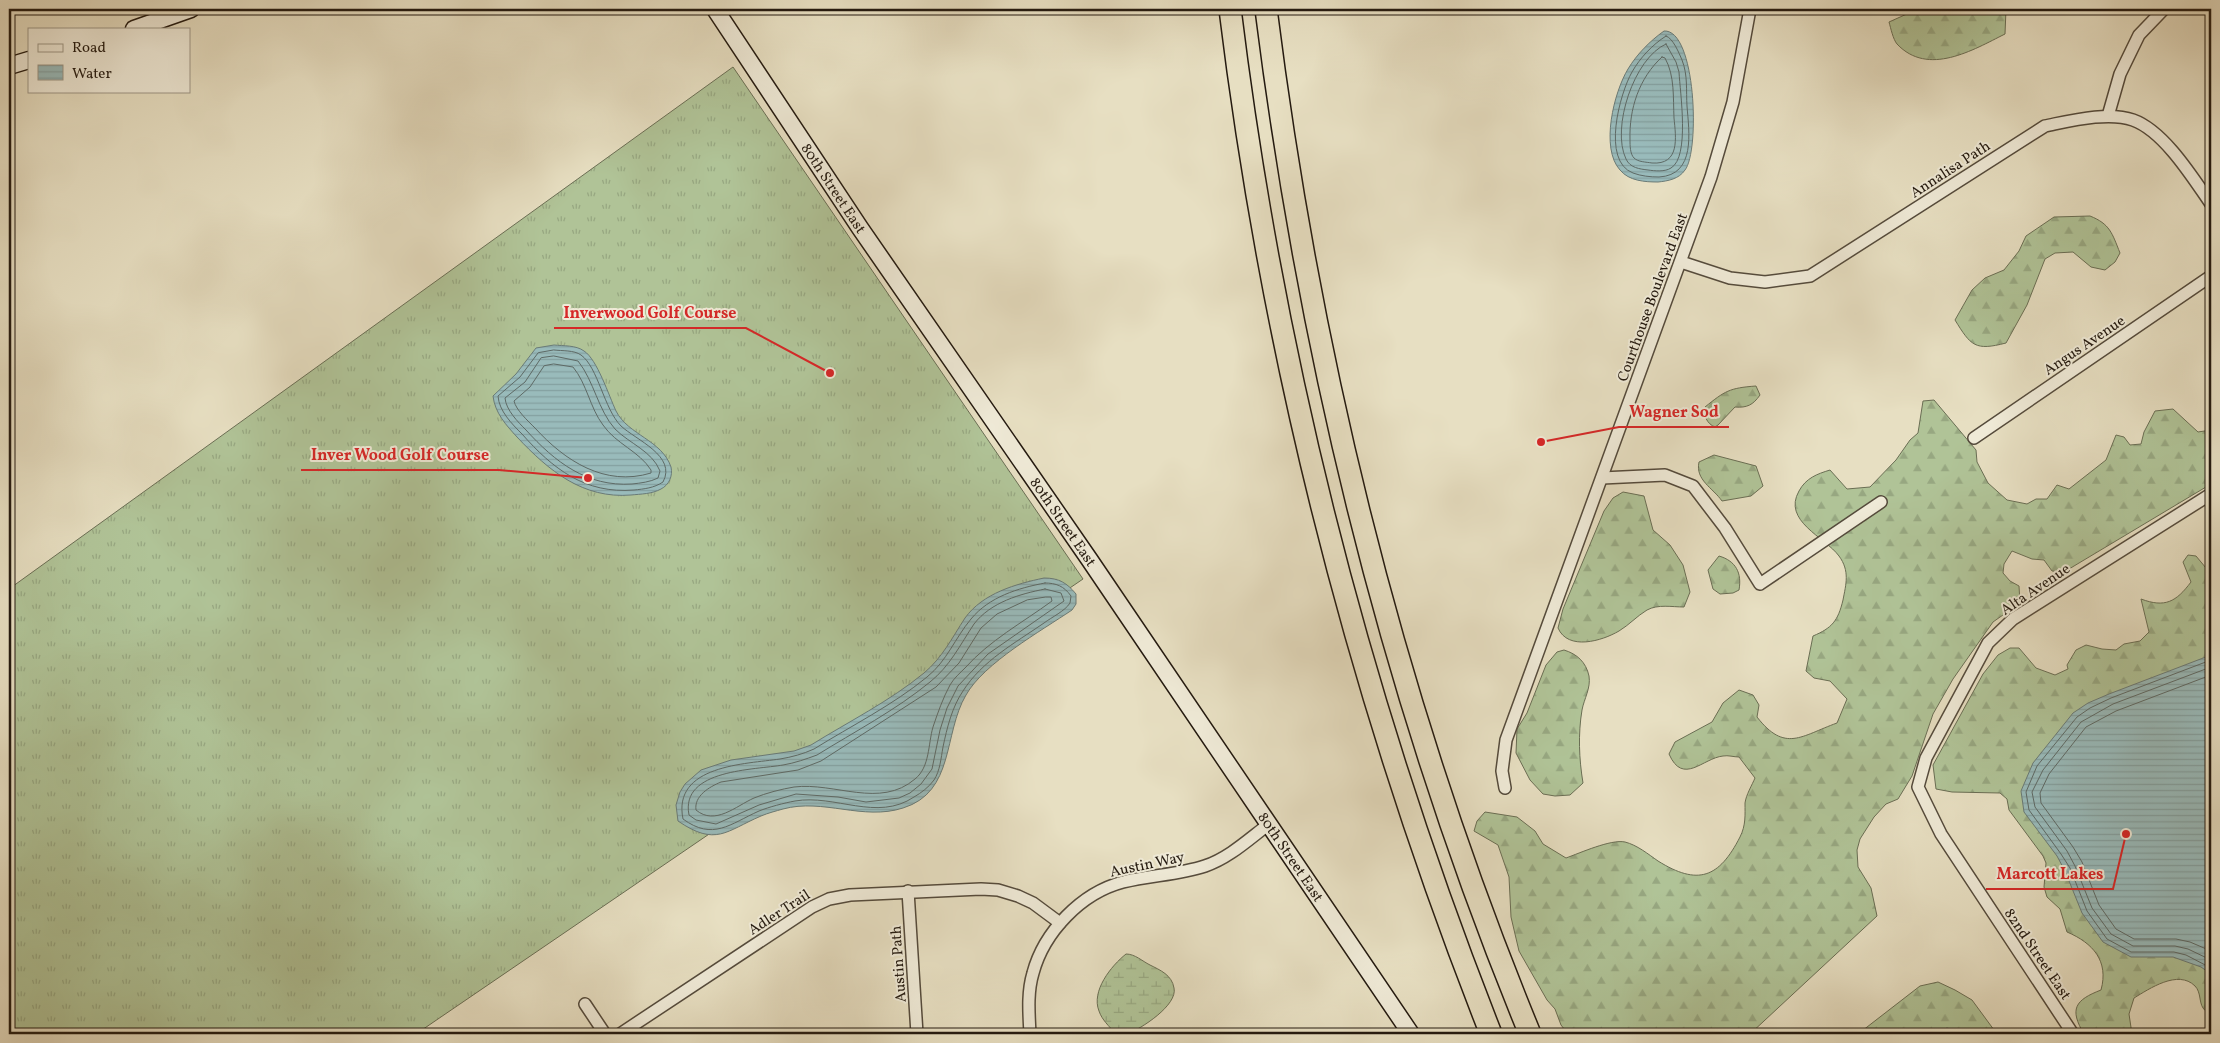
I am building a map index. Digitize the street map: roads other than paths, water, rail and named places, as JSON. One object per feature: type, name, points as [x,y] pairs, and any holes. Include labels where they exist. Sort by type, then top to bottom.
[{"type":"highway","points":[[1230,9],[1251,161],[1272,285],[1300,416],[1331,544],[1352,624],[1400,784],[1449,924],[1491,1034]]},
{"type":"highway","points":[[1266,9],[1287,160],[1302,248],[1365,536],[1406,685],[1429,757],[1476,893],[1530,1034]]},
{"type":"street","points":[[137,28],[191,9]]},
{"type":"street","name":"80th Street East","points":[[715,9],[860,228],[1411,1034]]},
{"type":"street","name":"Courthouse Boulevard East","points":[[1505,788],[1502,771],[1506,740],[1681,262],[1724,135],[1742,56],[1750,9]]},
{"type":"street","points":[[2108,116],[2120,74],[2139,35],[2164,9]]},
{"type":"street","points":[[9,66],[28,60]]},
{"type":"street","name":"Annalisa Path","points":[[1681,262],[1730,278],[1765,282],[1810,276],[2045,126],[2078,119],[2108,116],[2133,120],[2152,132],[2177,156],[2211,204]]},
{"type":"street","name":"Angus Avenue","points":[[1974,438],[2211,276]]},
{"type":"street","points":[[1602,478],[1665,474],[1693,486],[1725,528],[1760,584],[1881,502]]},
{"type":"street","name":"Alta Avenue","points":[[1918,787],[1926,758],[1988,643],[2013,619],[2211,494]]},
{"type":"street","name":"82nd Street East","points":[[1918,787],[1941,834],[2073,1034]]},
{"type":"street","name":"Austin Way","points":[[1030,1034],[1029,1002],[1032,974],[1045,943],[1060,923],[1079,906],[1104,889],[1122,882],[1178,873],[1213,863],[1269,824]]},
{"type":"street","name":"Adler Trail","points":[[620,1034],[821,903],[837,897],[908,891],[998,890],[1033,903],[1060,923]]},
{"type":"street","name":"Austin Path","points":[[908,891],[917,1034]]},
{"type":"street","points":[[585,1004],[605,1034]]},
{"type":"water","points":[[1664,31],[1675,36],[1683,49],[1689,69],[1692,93],[1693,140],[1690,158],[1680,176],[1662,182],[1643,181],[1628,177],[1620,170],[1614,160],[1611,148],[1611,120],[1618,91],[1628,69],[1644,48]]},
{"type":"water","points":[[554,345],[577,348],[589,355],[621,419],[653,444],[667,458],[671,467],[671,477],[664,487],[658,491],[646,493],[614,495],[582,487],[554,471],[529,449],[505,423],[496,408],[493,396],[516,374],[536,348]]},
{"type":"water","points":[[1044,578],[1058,580],[1069,587],[1076,594],[1076,604],[1072,610],[1014,648],[974,683],[959,710],[940,775],[932,789],[920,800],[903,808],[873,812],[798,806],[769,813],[729,831],[712,835],[691,829],[678,821],[676,805],[680,792],[685,784],[701,770],[731,760],[794,751],[811,745],[883,702],[924,673],[941,654],[972,609],[981,602],[1011,587]]},
{"type":"water","points":[[2211,655],[2211,974],[2201,967],[2173,957],[2131,957],[2103,942],[2082,913],[2057,856],[2024,812],[2021,791],[2033,763],[2073,713],[2088,703],[2109,694]]},
{"type":"water","points":[[1947,1028],[1968,1034],[1931,1034]]},
{"type":"place","name":"Inverwood Golf Course","points":[[830,373]]},
{"type":"place","name":"Wagner Sod","points":[[1541,442]]},
{"type":"place","name":"Inver Wood Golf Course","points":[[588,478]]},
{"type":"place","name":"Marcott Lakes","points":[[2126,834]]}]
